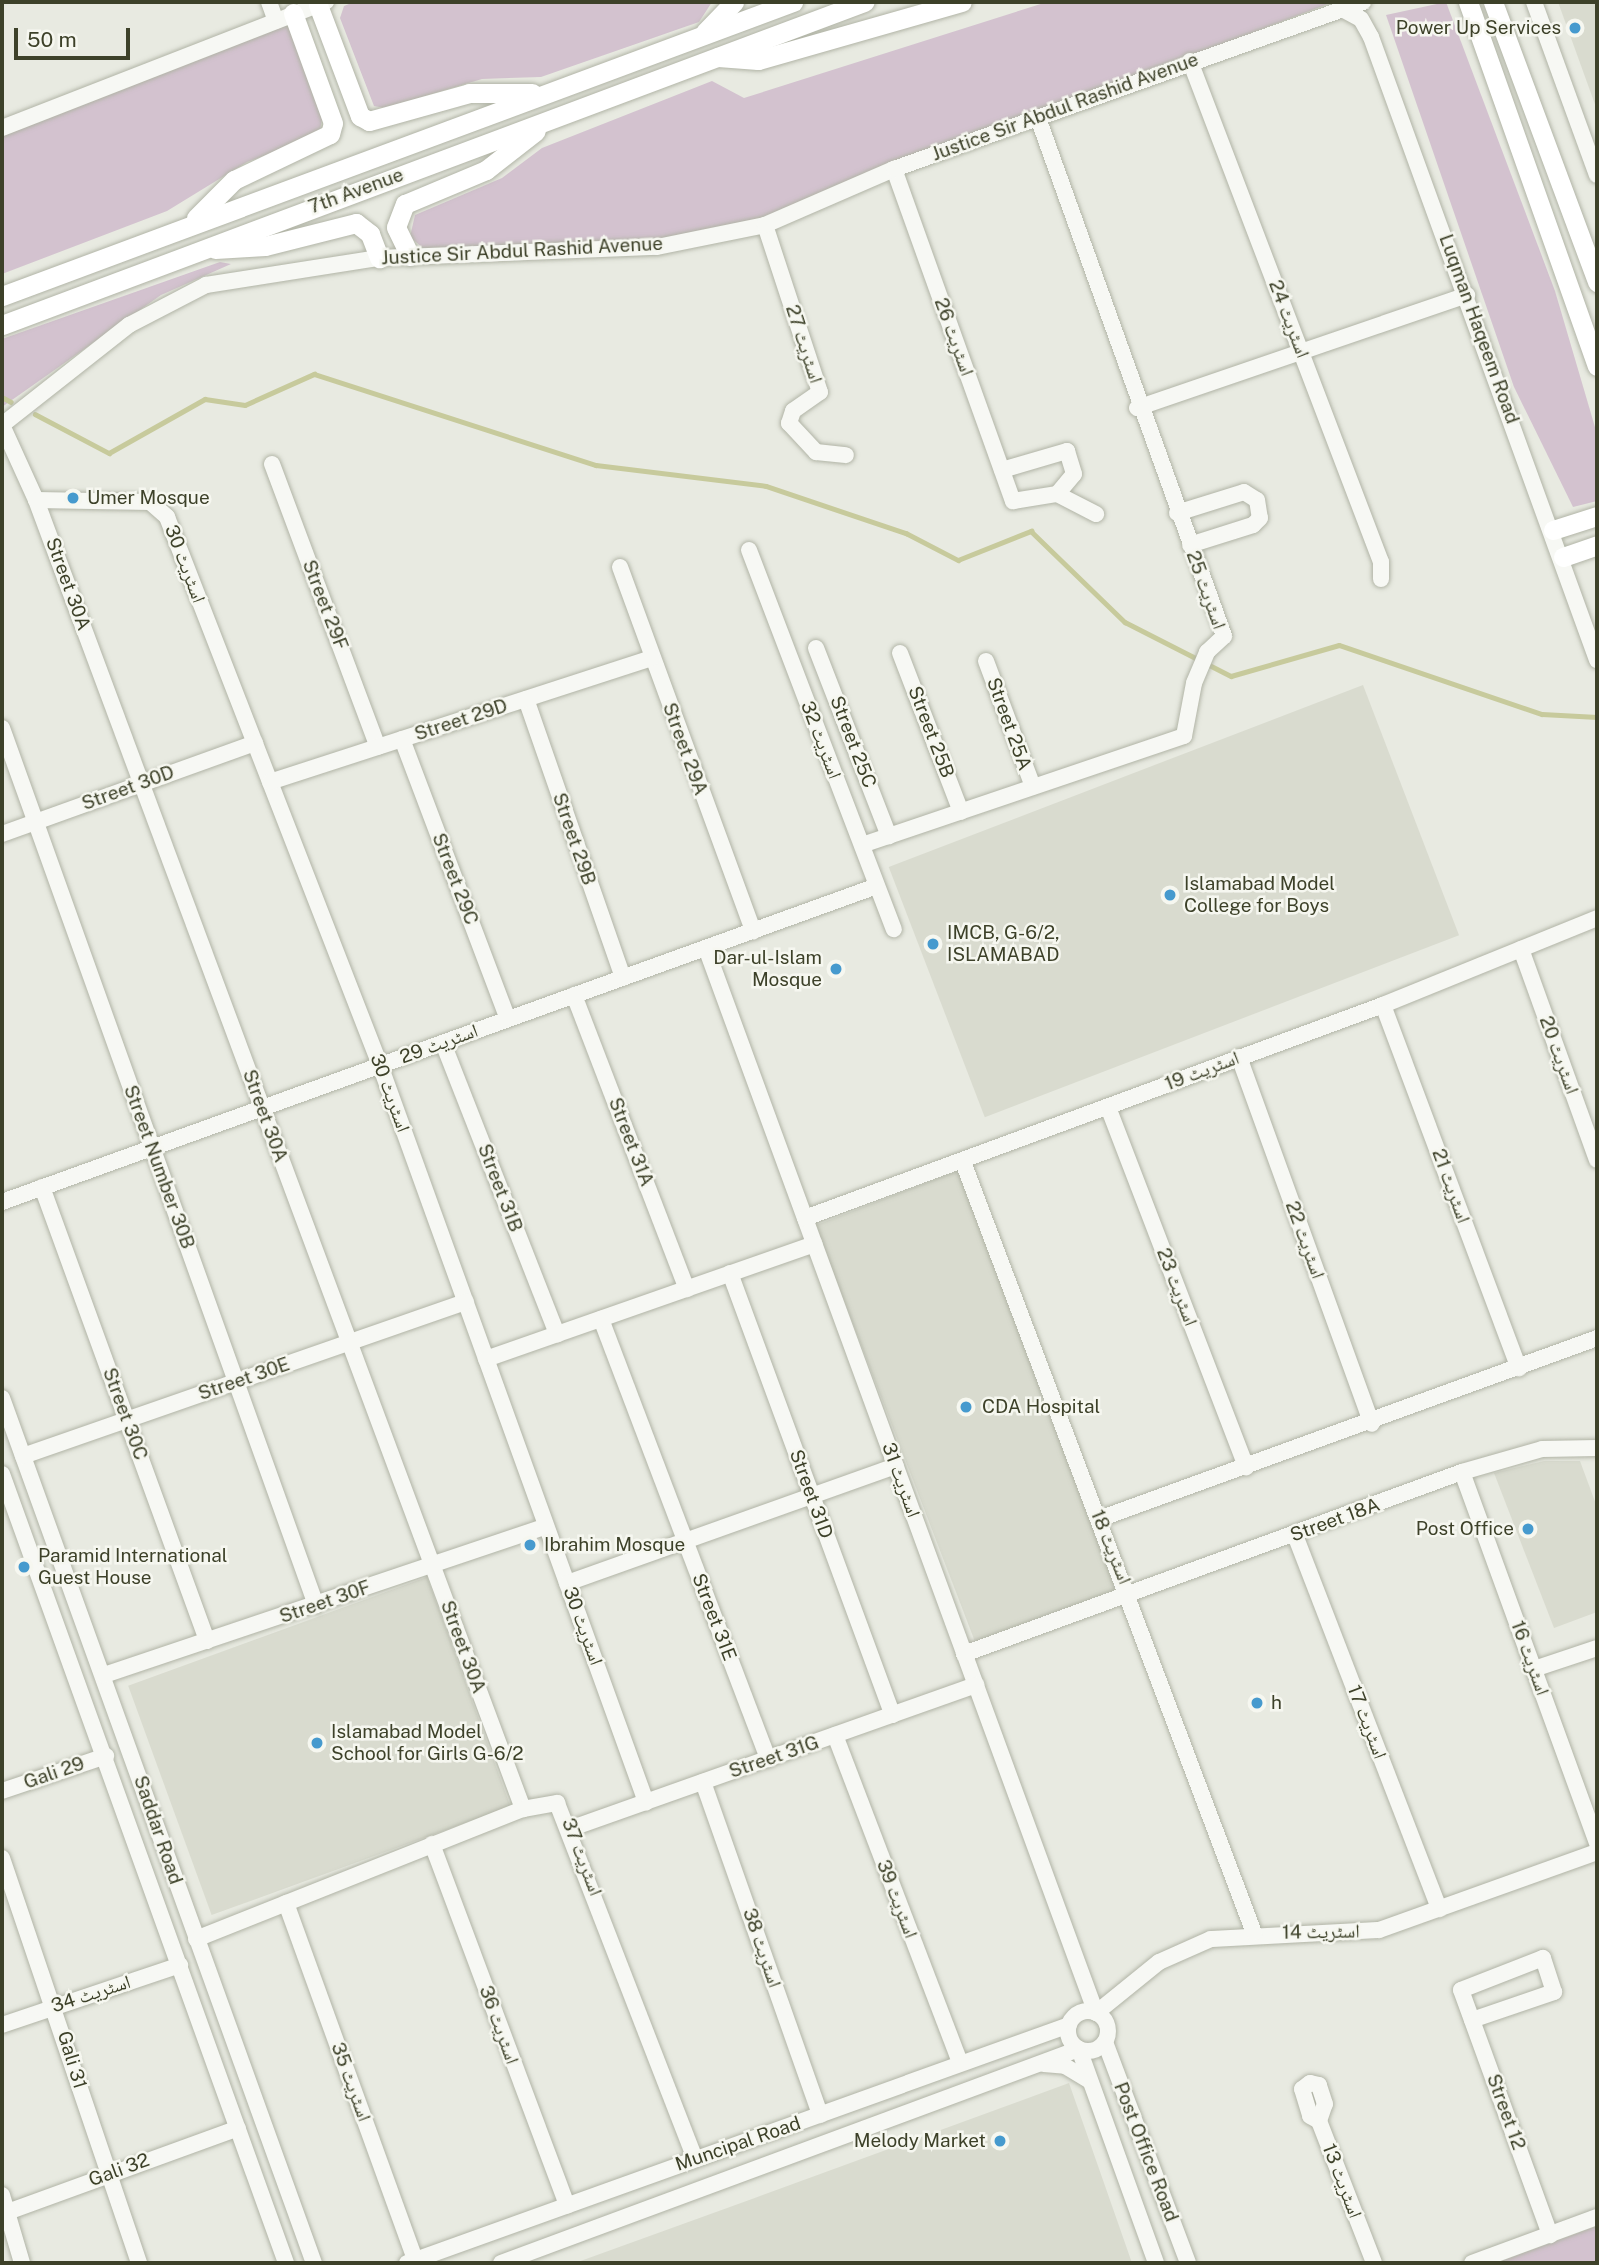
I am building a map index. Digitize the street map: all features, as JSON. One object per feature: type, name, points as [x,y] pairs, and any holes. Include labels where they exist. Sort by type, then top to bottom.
[{"type":"main road","points":[[705,33],[733,2]]},
{"type":"main road","name":"7th Avenue","points":[[2,296],[793,2]]},
{"type":"main road","name":"7th Avenue","points":[[2,325],[710,57],[864,2]]},
{"type":"main road","points":[[710,57],[758,60],[962,2]]},
{"type":"main road","points":[[1468,2],[1597,366]]},
{"type":"main road","points":[[1493,2],[1597,282]]},
{"type":"main road","points":[[322,3],[360,116],[369,121],[469,93],[548,92]]},
{"type":"main road","points":[[191,224],[234,180],[330,134],[333,122],[284,17]]},
{"type":"main road","points":[[410,256],[396,227],[405,204],[485,170],[554,118]]},
{"type":"main road","points":[[193,251],[265,246],[356,223],[370,234],[379,258]]},
{"type":"main road","points":[[1553,530],[1597,516]]},
{"type":"main road","points":[[1563,557],[1597,545]]},
{"type":"street","points":[[269,2],[284,17]]},
{"type":"street","name":"Justice Sir Abdul Rashid Avenue","points":[[2,425],[129,325],[206,285],[379,258],[657,247],[765,225],[894,169],[1189,61],[1363,2]]},
{"type":"street","points":[[1534,2],[1597,174]]},
{"type":"street","points":[[2,128],[322,3]]},
{"type":"street","name":"Luqman Haqeem Road","points":[[1342,9],[1361,19],[1371,37],[1563,557],[1597,660]]},
{"type":"street","name":"اسٹریٹ 24","points":[[1189,61],[1381,562],[1381,579]]},
{"type":"street","name":"اسٹریٹ 25","points":[[862,845],[1184,736],[1194,683],[1207,652],[1224,636],[1137,408],[1038,118]]},
{"type":"street","name":"اسٹریٹ 26","points":[[894,169],[1016,504],[1057,494]]},
{"type":"street","name":"اسٹریٹ 27","points":[[765,225],[820,393],[793,411],[789,423],[816,452],[846,455]]},
{"type":"street","points":[[1137,408],[1466,295]]},
{"type":"street","name":"Street 30A","points":[[2,425],[36,500],[523,1809]]},
{"type":"street","points":[[1002,470],[1067,451],[1074,474],[1057,494],[1096,514]]},
{"type":"street","name":"Street 29F","points":[[272,464],[379,747]]},
{"type":"street","points":[[1177,513],[1244,492],[1257,500],[1260,518],[1253,525],[1189,545]]},
{"type":"street","name":"اسٹریٹ 30","points":[[36,500],[150,502],[167,517],[380,1065],[646,1802]]},
{"type":"street","name":"اسٹریٹ 32","points":[[749,550],[894,929]]},
{"type":"street","name":"Street 29A","points":[[620,567],[752,931]]},
{"type":"street","name":"Street 25C","points":[[816,648],[890,836]]},
{"type":"street","name":"Street 25B","points":[[901,653],[961,811]]},
{"type":"street","name":"Street 29D","points":[[270,782],[652,658]]},
{"type":"street","name":"Street 25A","points":[[986,661],[1033,787]]},
{"type":"street","name":"Street 29B","points":[[526,699],[623,978]]},
{"type":"street","name":"Street Number 30B","points":[[2,728],[316,1605]]},
{"type":"street","name":"Street 29C","points":[[402,739],[508,1019]]},
{"type":"street","name":"Street 30D","points":[[2,834],[255,743]]},
{"type":"street","name":"اسٹریٹ 29","points":[[2,1202],[877,886]]},
{"type":"street","name":"اسٹریٹ 19","points":[[805,1219],[1383,1005],[1597,918]]},
{"type":"street","name":"اسٹریٹ 31","points":[[705,948],[1096,2013]]},
{"type":"street","name":"اسٹریٹ 20","points":[[1521,949],[1597,1160]]},
{"type":"street","name":"Street 31A","points":[[574,995],[687,1289]]},
{"type":"street","name":"اسٹریٹ 21","points":[[1383,1005],[1519,1368]]},
{"type":"street","name":"Street 31B","points":[[443,1043],[557,1334]]},
{"type":"street","name":"اسٹریٹ 22","points":[[1239,1057],[1372,1423]]},
{"type":"street","name":"اسٹریٹ 23","points":[[1108,1107],[1246,1467]]},
{"type":"street","name":"اسٹریٹ 18","points":[[962,1162],[1130,1594],[1254,1933]]},
{"type":"street","name":"Street 30C","points":[[42,1187],[207,1641]]},
{"type":"street","points":[[486,1359],[814,1244]]},
{"type":"street","name":"Street 31D","points":[[730,1273],[893,1715]]},
{"type":"street","name":"Street 30E","points":[[23,1456],[466,1303]]},
{"type":"street","name":"Street 31E","points":[[601,1319],[768,1759]]},
{"type":"street","points":[[1099,1519],[1372,1423],[1597,1339]]},
{"type":"street","name":"Saddar Road","points":[[2,1398],[314,2263]]},
{"type":"street","name":"Street 18A","points":[[964,1654],[1462,1472],[1542,1449],[1597,1448]]},
{"type":"street","points":[[567,1583],[895,1466]]},
{"type":"street","name":"اسٹریٹ 16","points":[[1462,1472],[1597,1843]]},
{"type":"street","name":"Saddar Road","points":[[2,1474],[106,1756],[286,2263]]},
{"type":"street","name":"Street 30F","points":[[104,1675],[546,1526]]},
{"type":"street","name":"اسٹریٹ 17","points":[[1295,1535],[1439,1909]]},
{"type":"street","points":[[1534,1670],[1597,1647]]},
{"type":"street","name":"Street 31G","points":[[572,1828],[976,1685]]},
{"type":"street","name":"اسٹریٹ 39","points":[[835,1735],[960,2063]]},
{"type":"street","name":"Gali 29","points":[[2,1791],[106,1756]]},
{"type":"street","name":"اسٹریٹ 38","points":[[703,1782],[820,2115]]},
{"type":"street","name":"اسٹریٹ 37","points":[[197,1939],[523,1809],[557,1802],[572,1828],[695,2159]]},
{"type":"street","name":"اسٹریٹ 36","points":[[432,1844],[567,2206]]},
{"type":"street","name":"اسٹریٹ 14","points":[[1096,2013],[1159,1962],[1211,1939],[1254,1933],[1352,1935],[1439,1909],[1597,1852]]},
{"type":"street","name":"Gali 31","points":[[2,1858],[55,2005],[139,2263]]},
{"type":"street","name":"اسٹریٹ 35","points":[[286,1903],[411,2262]]},
{"type":"street","name":"Street 12","points":[[1472,2020],[1554,1992],[1543,1958],[1461,1990],[1550,2235]]},
{"type":"street","name":"اسٹریٹ 34","points":[[2,2025],[180,1965]]},
{"type":"street","points":[[501,2263],[1079,2049],[1090,2051],[1105,2042],[1106,2022],[1096,2013],[1076,2015],[1069,2025],[1079,2049]]},
{"type":"street","name":"Muncipal Road","points":[[411,2262],[1069,2025]]},
{"type":"street","name":"Post Office Road","points":[[1105,2042],[1188,2263]]},
{"type":"street","name":"Post Office Road","points":[[1079,2049],[1156,2263]]},
{"type":"street","points":[[1044,2064],[1065,2066],[1090,2081]]},
{"type":"street","name":"اسٹریٹ 13","points":[[1319,2121],[1325,2104],[1319,2085],[1302,2089],[1306,2104],[1319,2121],[1374,2263]]},
{"type":"street","name":"Gali 32","points":[[5,2212],[238,2129]]},
{"type":"street","points":[[2,2195],[22,2263]]},
{"type":"street","points":[[1472,2263],[1597,2217]]},
{"type":"shaded area","points":[[354,2],[712,2],[699,22],[541,77],[482,79],[385,108],[374,106],[340,18],[344,6]]},
{"type":"shaded area","points":[[1047,2],[1333,2],[732,232],[575,251],[423,248],[410,237],[415,215],[502,178],[542,148],[712,81],[744,98]]},
{"type":"shaded area","points":[[1446,2],[1555,291],[1597,434],[1597,501],[1573,507],[1514,387],[1386,15]]},
{"type":"shaded area","points":[[1558,2],[1597,2],[1597,110]]},
{"type":"shaded area","points":[[289,22],[322,119],[319,135],[247,162],[167,211],[2,274],[2,131]]},
{"type":"shaded area","points":[[220,262],[231,264],[161,295],[2,407],[2,339]]},
{"type":"shaded area","name":"Islamabad Model College for Boys","points":[[1363,685],[1459,935],[985,1117],[889,867]]},
{"type":"shaded area","name":"CDA Hospital","points":[[960,1170],[1121,1590],[977,1646],[815,1226]]},
{"type":"shaded area","points":[[1544,1461],[1580,1461],[1597,1507],[1597,1612],[1554,1628],[1494,1473]]},
{"type":"shaded area","name":"Islamabad Model School for Girls G-6/2","points":[[427,1577],[510,1806],[212,1915],[128,1686]]},
{"type":"shaded area","name":"Melody Market","points":[[1069,2083],[1132,2263],[575,2263],[752,2199]]},
{"type":"shaded area","points":[[1597,2226],[1597,2263],[1496,2263]]},
{"type":"waterway","points":[[35,414],[109,453],[205,399],[245,405],[314,374],[596,465],[766,486],[906,533],[958,560],[1031,531],[1125,622],[1231,676],[1339,645],[1542,714],[1597,717]]},
{"type":"waterway","points":[[2,397],[11,402]]},
{"type":"place","name":"Power Up Services","points":[[1575,28]]},
{"type":"place","name":"Umer Mosque","points":[[73,498]]},
{"type":"place","name":"Islamabad Model College for Boys","points":[[1170,895]]},
{"type":"place","name":"IMCB, G-6/2, ISLAMABAD","points":[[933,944]]},
{"type":"place","name":"Dar-ul-Islam Mosque","points":[[836,969]]},
{"type":"place","name":"CDA Hospital","points":[[966,1407]]},
{"type":"place","name":"Post Office","points":[[1528,1529]]},
{"type":"place","name":"Ibrahim Mosque","points":[[530,1545]]},
{"type":"place","name":"Paramid International Guest House","points":[[24,1567]]},
{"type":"place","name":"h","points":[[1257,1703]]},
{"type":"place","name":"Islamabad Model School for Girls G-6/2","points":[[317,1743]]},
{"type":"place","name":"Melody Market","points":[[1000,2141]]}]
